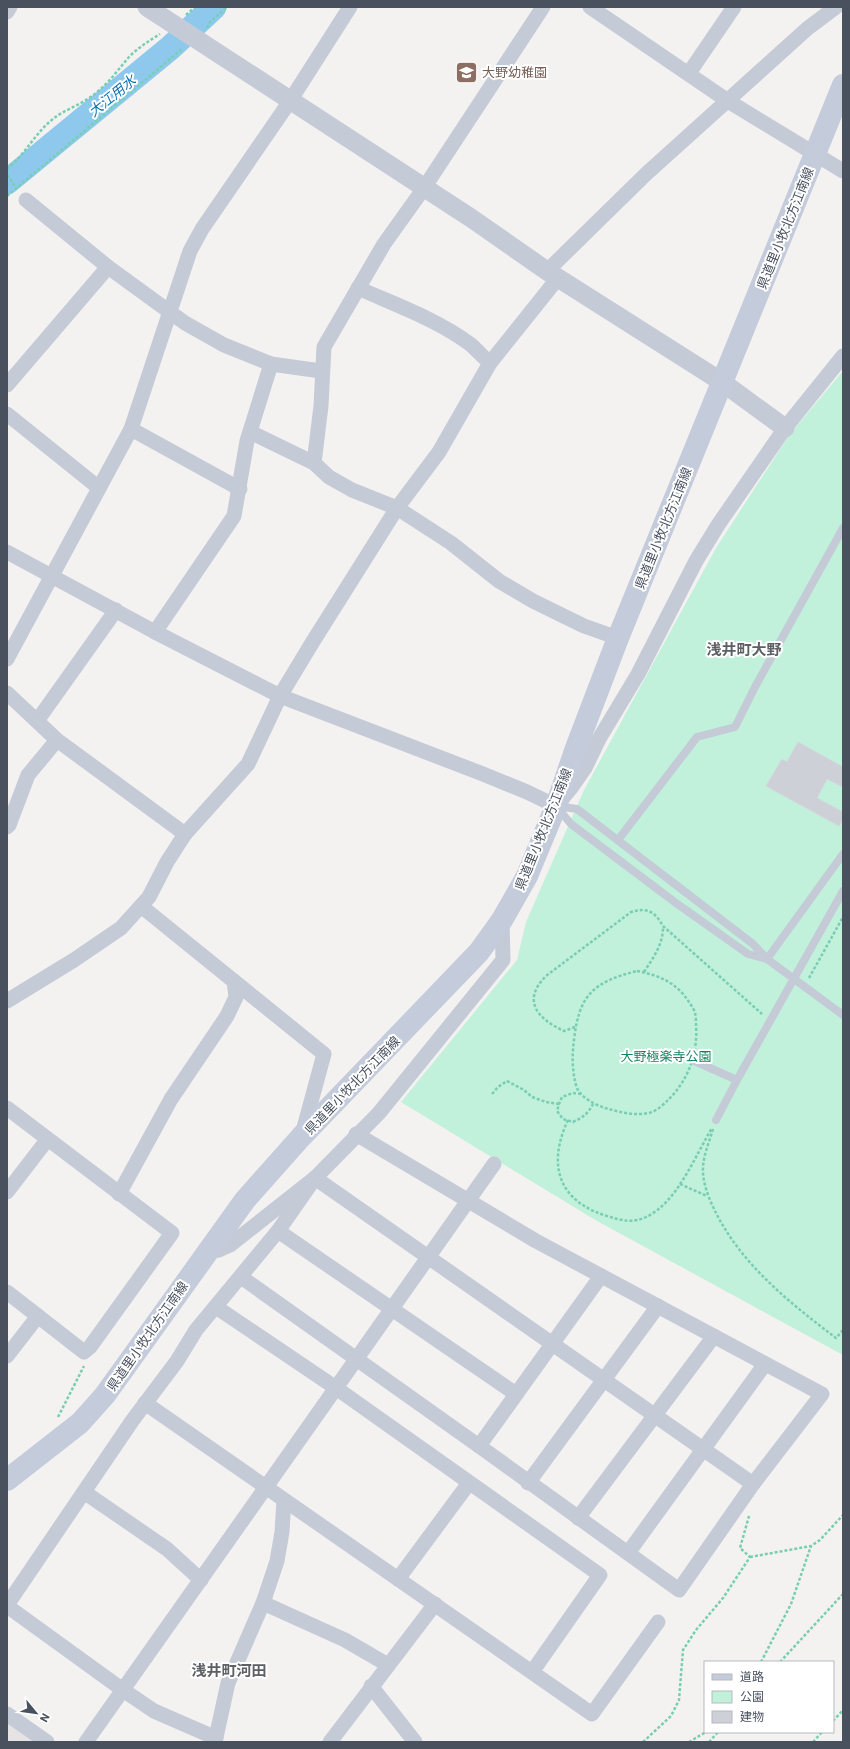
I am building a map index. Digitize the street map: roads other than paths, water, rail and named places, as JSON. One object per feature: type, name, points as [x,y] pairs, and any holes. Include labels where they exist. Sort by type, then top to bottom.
[{"type":"main road","name":"県道里小牧北方江南線","points":[[7,1480],[80,1423],[105,1395],[245,1200],[301,1137],[479,952],[502,920],[527,876],[556,806],[576,748],[618,638],[843,85]]},
{"type":"street","points":[[7,12],[10,7]]},
{"type":"street","points":[[147,7],[471,218],[553,274],[722,382],[785,428]]},
{"type":"street","points":[[7,659],[131,429],[190,251],[202,229],[290,101],[350,7]]},
{"type":"street","points":[[314,463],[321,406],[321,372],[324,347],[384,244],[424,188],[543,7]]},
{"type":"street","points":[[590,7],[728,101],[816,153],[843,171]]},
{"type":"street","points":[[689,73],[734,7]]},
{"type":"street","points":[[7,1001],[74,960],[121,928],[149,897],[167,862],[185,834],[248,764],[280,696],[397,508],[439,452],[490,363],[553,274],[646,174],[808,28],[836,7]]},
{"type":"street","points":[[26,200],[108,267],[185,324],[224,345],[271,364],[321,372]]},
{"type":"street","points":[[7,385],[108,267]]},
{"type":"street","points":[[358,288],[424,317],[452,332],[471,345],[490,363]]},
{"type":"street","points":[[7,552],[155,632],[280,696],[484,774],[556,806],[586,768],[599,739],[638,674],[696,561],[726,513],[785,428],[843,356]]},
{"type":"street","points":[[155,632],[234,516],[250,432],[271,364]]},
{"type":"street","points":[[7,414],[98,488]]},
{"type":"street","points":[[131,429],[240,489]]},
{"type":"street","points":[[250,432],[314,463],[329,477],[352,490],[397,508],[450,543],[499,581],[534,601],[584,626],[618,638]]},
{"type":"street","points":[[37,720],[116,610]]},
{"type":"street","points":[[7,693],[58,740],[185,834]]},
{"type":"street","points":[[7,827],[28,776],[58,740]]},
{"type":"street","points":[[141,906],[324,1054],[301,1137]]},
{"type":"street","points":[[284,1500],[282,1532],[277,1561],[264,1603],[228,1683],[216,1740],[154,1711],[7,1606],[132,1421],[177,1362],[196,1330],[278,1231],[315,1178],[356,1134],[379,1113],[503,960],[502,920]]},
{"type":"street","points":[[119,1194],[171,1099],[227,1016],[236,997],[234,981]]},
{"type":"street","points":[[7,1108],[172,1233],[90,1348],[84,1352],[7,1292]]},
{"type":"street","points":[[241,1277],[679,1590],[754,1484],[822,1394],[536,1241],[356,1134]]},
{"type":"street","points":[[7,1192],[48,1140]]},
{"type":"street","points":[[86,1742],[494,1164]]},
{"type":"street","points":[[207,1251],[219,1250],[230,1246],[315,1178]]},
{"type":"street","points":[[315,1178],[754,1484]]},
{"type":"street","points":[[278,1231],[516,1394]]},
{"type":"street","points":[[479,1446],[601,1276]]},
{"type":"street","points":[[528,1483],[658,1306]]},
{"type":"street","points":[[216,1307],[336,1388],[600,1575],[532,1672]]},
{"type":"street","points":[[7,1356],[38,1316]]},
{"type":"street","points":[[578,1518],[714,1336]]},
{"type":"street","points":[[628,1553],[764,1364]]},
{"type":"street","points":[[145,1403],[592,1714],[658,1622]]},
{"type":"street","points":[[398,1579],[469,1483]]},
{"type":"street","points":[[84,1492],[167,1549],[201,1580]]},
{"type":"street","points":[[264,1603],[345,1640],[388,1665]]},
{"type":"street","points":[[330,1742],[435,1604]]},
{"type":"street","points":[[372,1686],[415,1742]]},
{"type":"street","points":[[7,1714],[47,1742]]},
{"type":"lane","points":[[618,840],[697,738],[735,727],[755,687],[843,528]]},
{"type":"lane","points":[[556,806],[577,809],[753,944],[767,959],[805,985],[843,1015]]},
{"type":"lane","points":[[556,806],[571,824],[676,902],[748,954],[767,959]]},
{"type":"lane","points":[[767,959],[843,854]]},
{"type":"lane","points":[[716,1120],[843,890]]},
{"type":"lane","points":[[692,1060],[737,1080]]},
{"type":"waterway","name":"大江用水","points":[[7,182],[170,48],[214,7]]},
{"type":"place","name":"大野幼稚園","points":[[466,72]]},
{"type":"district","name":"浅井町大野","points":[[744,650]]},
{"type":"district","name":"浅井町河田","points":[[229,1671]]},
{"type":"park label","name":"大野極楽寺公園","points":[[666,1056]]}]
